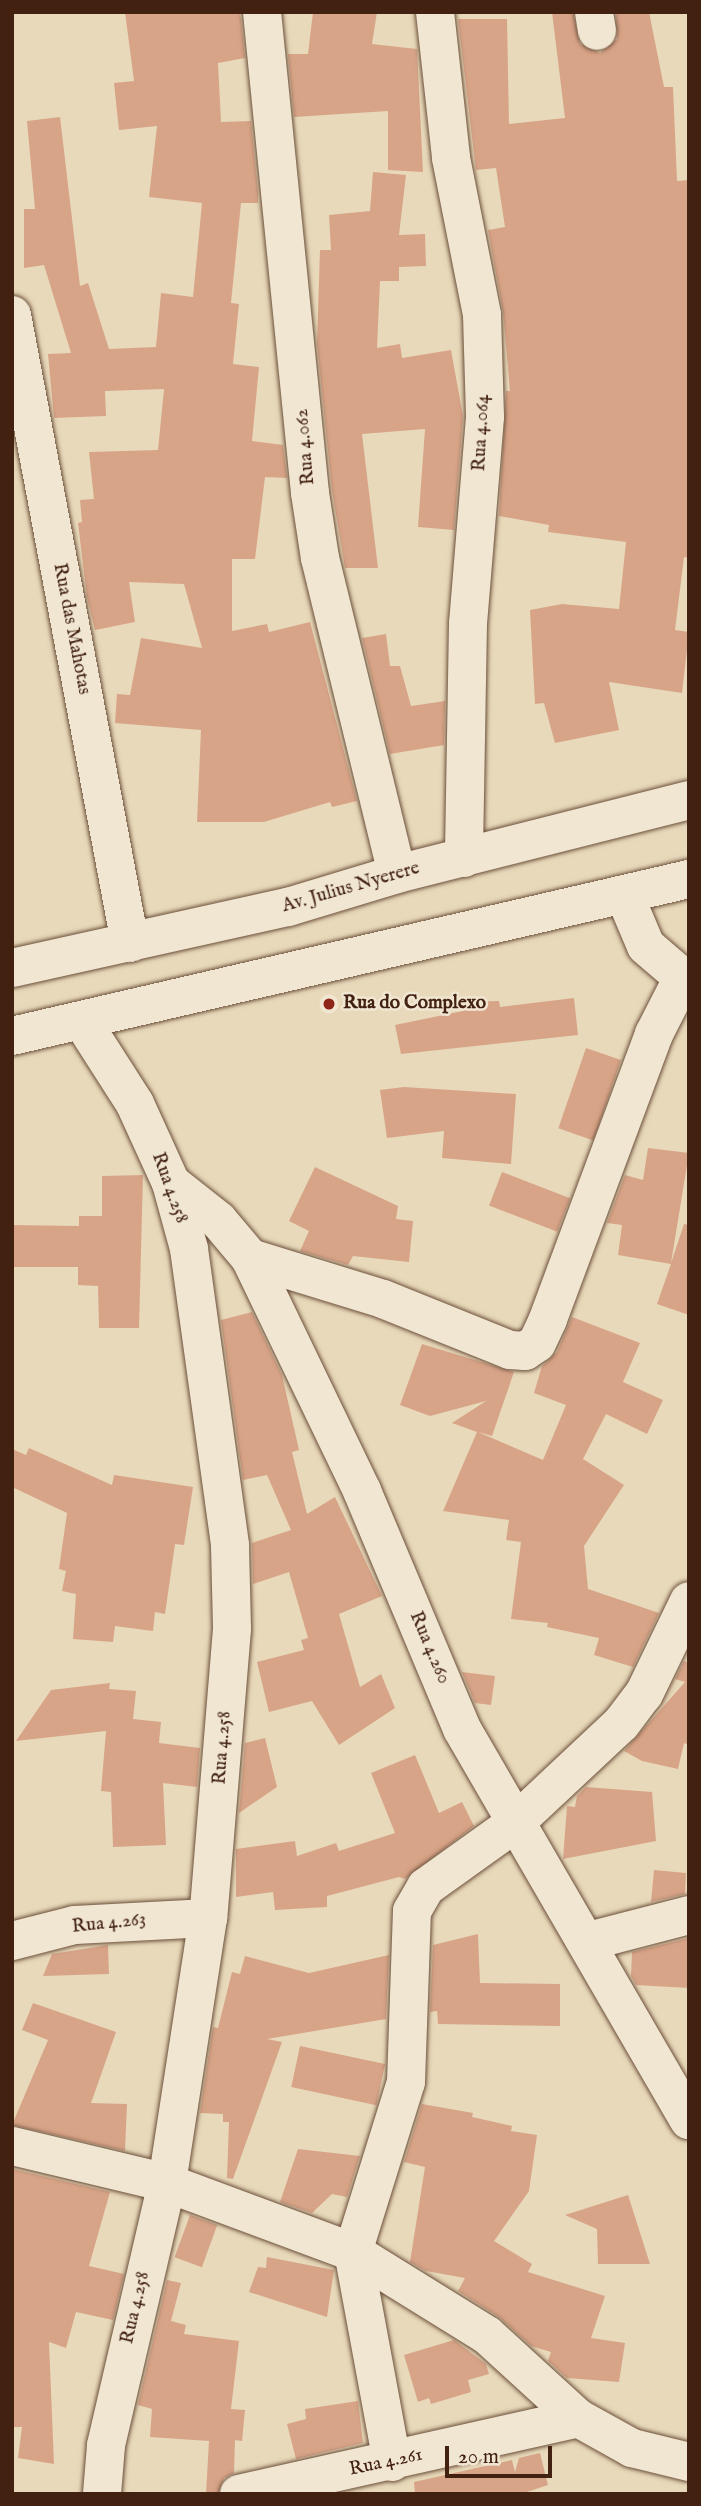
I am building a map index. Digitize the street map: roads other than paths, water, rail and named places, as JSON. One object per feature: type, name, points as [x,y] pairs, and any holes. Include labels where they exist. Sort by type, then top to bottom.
[{"type":"street","name":"Rua 4.062","points":[[262,12],[310,493],[320,558],[397,874]]},
{"type":"street","name":"Rua 4.064","points":[[435,12],[451,158],[482,316],[485,417],[468,623],[464,858]]},
{"type":"street","name":"Rua das Mahotas","points":[[14,332],[130,943]]},
{"type":"street","name":"Av. Julius Nyerere","points":[[12,968],[288,907],[397,874],[689,799]]},
{"type":"street","points":[[12,1036],[689,879]]},
{"type":"street","points":[[250,1258],[383,1299],[510,1350],[525,1351],[537,1343],[553,1308],[654,1034],[685,981],[646,946],[624,894]]},
{"type":"street","name":"Rua 4.258","points":[[82,1021],[135,1104],[171,1183],[189,1249],[230,1546],[232,1629],[208,1918],[167,2182],[106,2446],[102,2494]]},
{"type":"street","name":"Rua 4.260","points":[[171,1183],[218,1220],[250,1258],[362,1491],[462,1729],[514,1824],[589,1941],[689,2120]]},
{"type":"street","points":[[393,2462],[353,2252],[406,2082],[412,1911],[426,1887],[514,1824],[621,1724],[644,1694],[689,1601]]},
{"type":"street","points":[[589,1941],[689,1915]]},
{"type":"street","name":"Rua 4.263","points":[[12,1941],[89,1924],[208,1918]]},
{"type":"street","points":[[12,2146],[167,2182],[353,2252],[488,2335],[578,2418],[632,2448],[689,2462]]},
{"type":"street","name":"Rua 4.261","points":[[239,2494],[334,2485],[393,2462],[578,2418]]},
{"type":"place","name":"Rua do Complexo","points":[[329,1004]]}]
